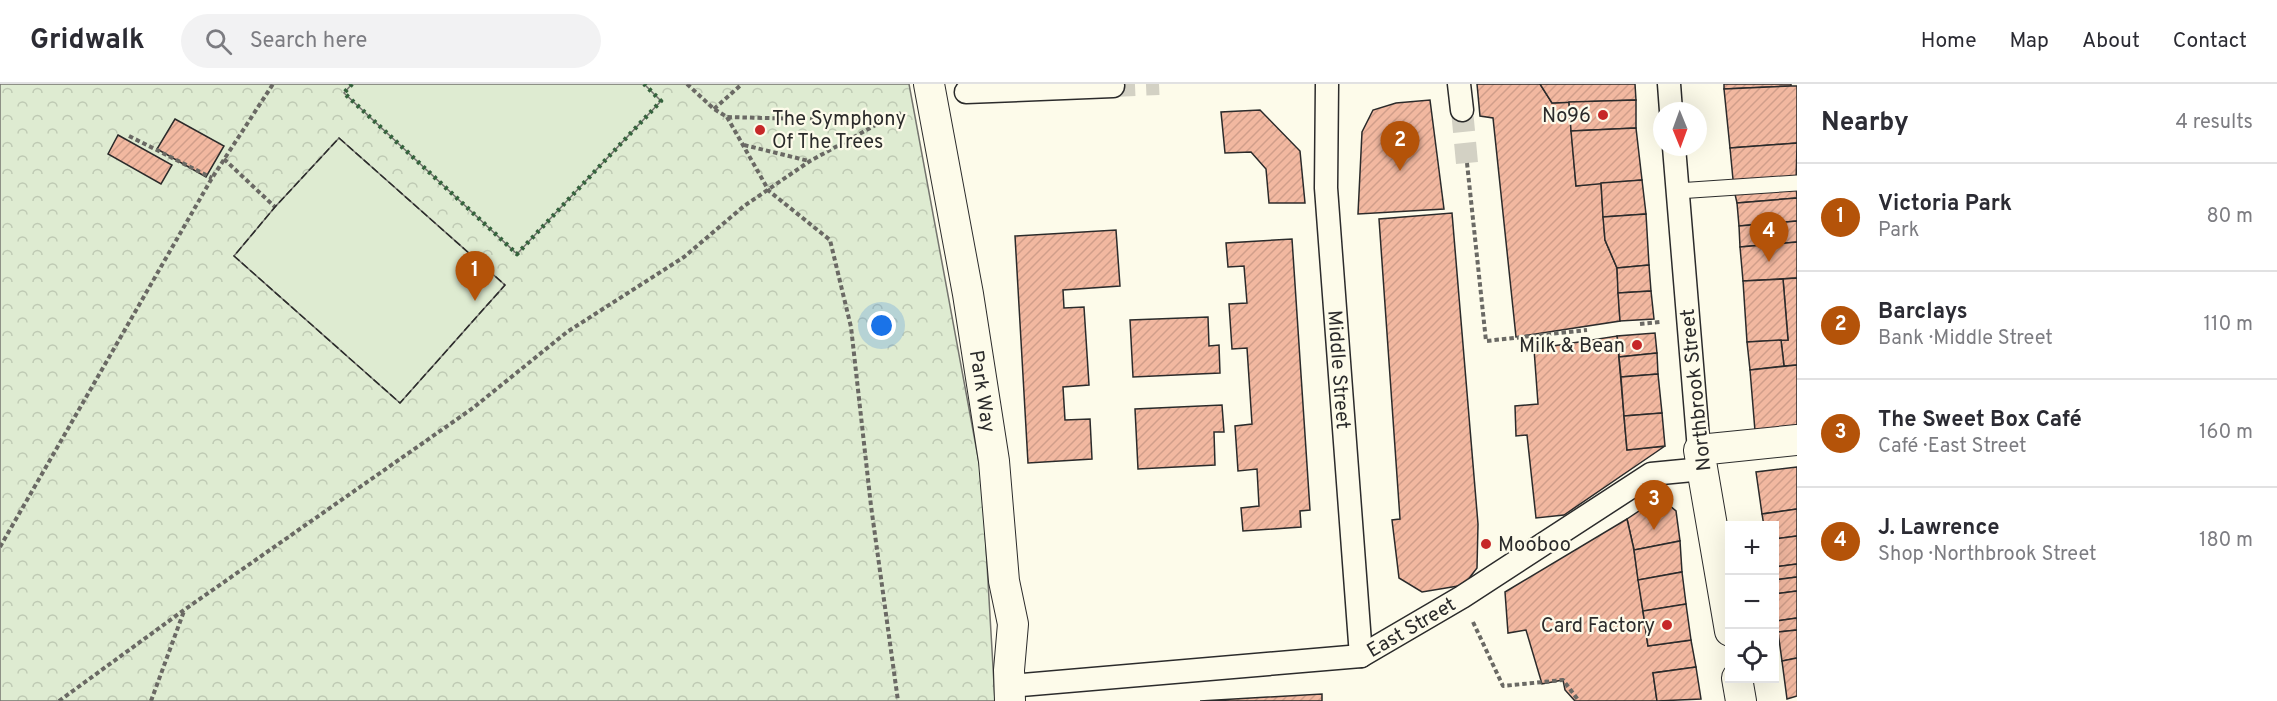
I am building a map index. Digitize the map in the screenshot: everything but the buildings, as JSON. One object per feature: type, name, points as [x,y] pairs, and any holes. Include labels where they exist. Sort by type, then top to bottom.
[{"type":"street","name":"Middle Street","points":[[1327,84],[1326,188],[1361,656]]},
{"type":"street","points":[[1459,84],[1462,110]]},
{"type":"street","points":[[1669,84],[1670,102]]},
{"type":"street","points":[[966,92],[1113,86]]},
{"type":"street","name":"Park Way","points":[[930,92],[968,294],[994,461],[1004,581],[1013,624],[1009,670],[1010,694]]},
{"type":"street","name":"Northbrook Street","points":[[1675,156],[1701,460],[1729,629]]},
{"type":"street","points":[[1701,460],[1797,440]]},
{"type":"street","name":"East Street","points":[[1010,694],[1361,656],[1462,597],[1651,474],[1701,460]]},
{"type":"street","points":[[1738,683],[1741,701]]},
{"type":"lane","points":[[1677,191],[1797,183]]},
{"type":"path","points":[[0,547],[212,178],[273,84]]},
{"type":"path","points":[[687,84],[714,109],[727,117],[769,191],[830,240],[851,327],[870,506],[898,701]]},
{"type":"path","points":[[714,109],[742,84]]},
{"type":"path","points":[[59,701],[184,610],[473,408],[567,333],[684,257],[744,206],[810,161],[930,92]]},
{"type":"path","points":[[727,117],[883,121]]},
{"type":"path","points":[[129,136],[212,178]]},
{"type":"path","points":[[743,145],[810,161]]},
{"type":"path","points":[[224,159],[275,207]]},
{"type":"path","points":[[1467,164],[1486,341],[1587,330]]},
{"type":"path","points":[[1462,597],[1503,686],[1563,680],[1579,701]]},
{"type":"path","points":[[151,701],[184,610]]},
{"type":"green space","points":[[0,84],[909,84],[982,479],[995,701],[0,701]]},
{"type":"green space","points":[[352,84],[644,84],[661,101],[517,254],[344,93]]},
{"type":"green space","points":[[339,138],[505,285],[400,403],[234,256],[275,207]]},
{"type":"tunnel","points":[[1113,86],[1159,84]]},
{"type":"tunnel","points":[[1462,110],[1467,163]]},
{"type":"hedge","points":[[352,84],[344,93],[517,254],[661,101],[644,84]]},
{"type":"fence","points":[[339,138],[505,285],[400,403],[234,256],[275,207],[339,138]]},
{"type":"place","name":"No96","points":[[1603,115]]},
{"type":"place","name":"The Symphony Of The Trees","points":[[760,130]]},
{"type":"place","name":"Barclays","points":[[1400,171]]},
{"type":"place","name":"J. Lawrence","points":[[1769,262]]},
{"type":"place","name":"Victoria Park","points":[[475,301]]},
{"type":"place","name":"Milk & Bean","points":[[1637,345]]},
{"type":"place","name":"The Sweet Box Café","points":[[1654,530]]},
{"type":"place","name":"Mooboo","points":[[1486,544]]},
{"type":"place","name":"Card Factory","points":[[1667,625]]}]
